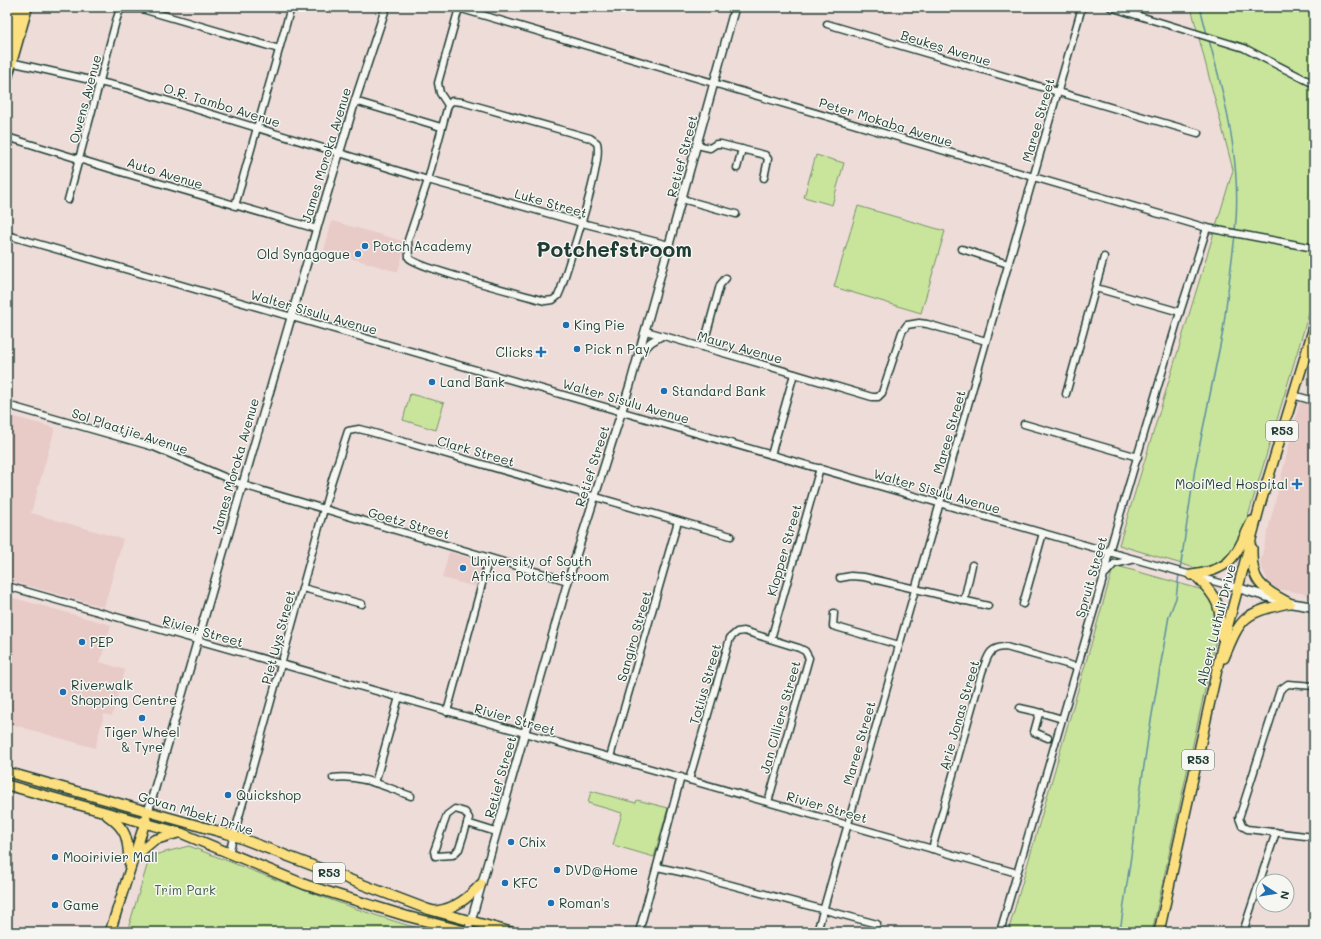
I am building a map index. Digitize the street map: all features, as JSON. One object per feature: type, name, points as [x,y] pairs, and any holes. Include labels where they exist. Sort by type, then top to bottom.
[{"type":"highway","points":[[7,45],[18,7]]},
{"type":"highway","points":[[7,76],[9,62],[27,7]]},
{"type":"main road","name":"Albert Luthuli Drive","points":[[1159,932],[1222,647],[1261,502],[1314,327]]},
{"type":"main road","points":[[1191,575],[1212,571],[1228,564],[1240,546],[1261,502]]},
{"type":"main road","points":[[1253,534],[1253,569],[1255,578],[1262,588],[1289,603]]},
{"type":"main road","points":[[1191,575],[1208,588],[1218,603],[1222,647]]},
{"type":"main road","points":[[1238,588],[1289,603],[1314,607]]},
{"type":"main road","points":[[1216,677],[1237,628],[1247,616],[1264,608],[1289,603]]},
{"type":"main road","name":"Govan Mbeki Drive","points":[[7,772],[235,836],[362,886],[434,911],[511,932]]},
{"type":"main road","name":"Govan Mbeki Drive","points":[[7,785],[181,833],[291,880],[329,893],[468,932]]},
{"type":"main road","points":[[103,811],[118,823],[128,839],[129,871]]},
{"type":"main road","name":"James Moroka Avenue","points":[[110,932],[132,858],[148,812]]},
{"type":"main road","points":[[132,858],[154,840],[181,833]]},
{"type":"main road","points":[[434,911],[458,905],[480,884]]},
{"type":"street","points":[[128,7],[142,9],[279,50]]},
{"type":"street","name":"Owens Avenue","points":[[68,200],[101,81],[117,16],[123,8],[128,7]]},
{"type":"street","points":[[235,206],[291,7]]},
{"type":"street","name":"James Moroka Avenue","points":[[148,812],[317,229],[355,101],[386,7]]},
{"type":"street","name":"Retief Street","points":[[468,932],[480,884],[568,581],[640,353],[735,7]]},
{"type":"street","name":"Maree Street","points":[[817,932],[1082,7]]},
{"type":"street","points":[[1110,7],[1244,48],[1314,84]]},
{"type":"street","points":[[448,105],[440,93],[438,83],[457,8]]},
{"type":"street","name":"Peter Mokaba Avenue","points":[[457,8],[1207,228],[1314,248]]},
{"type":"street","name":"Beukes Avenue","points":[[827,24],[1198,133]]},
{"type":"street","name":"O.R. Tambo Avenue","points":[[9,62],[101,81],[340,152],[428,180]]},
{"type":"street","points":[[355,101],[441,126]]},
{"type":"street","points":[[452,101],[462,102],[590,138],[597,143],[597,156],[582,223],[558,296],[553,300],[545,301],[410,260],[407,251],[408,240],[428,180],[441,126],[448,105],[452,101]]},
{"type":"street","name":"Auto Avenue","points":[[7,136],[235,206],[317,229]]},
{"type":"street","points":[[697,145],[710,148],[718,143],[768,157],[764,178]]},
{"type":"street","points":[[737,168],[742,149]]},
{"type":"street","name":"Luke Street","points":[[428,180],[582,223],[669,245]]},
{"type":"street","points":[[682,200],[736,214]]},
{"type":"street","name":"Spruit Street","points":[[1000,932],[1103,579],[1109,552],[1180,312],[1207,228]]},
{"type":"street","name":"Walter Sisulu Avenue","points":[[7,235],[1136,560],[1238,588]]},
{"type":"street","points":[[962,249],[1008,264]]},
{"type":"street","points":[[1066,394],[1104,257]]},
{"type":"street","points":[[703,347],[720,285],[726,278]]},
{"type":"street","points":[[1096,288],[1180,312]]},
{"type":"street","points":[[794,374],[872,397],[878,397],[884,389],[902,332],[907,325],[919,323],[927,324],[986,341]]},
{"type":"street","name":"Maury Avenue","points":[[646,332],[794,374],[771,455]]},
{"type":"street","points":[[640,353],[651,342],[660,336]]},
{"type":"street","points":[[1293,396],[1314,401]]},
{"type":"street","name":"Sol Plaatjie Avenue","points":[[7,405],[154,447],[243,486]]},
{"type":"street","points":[[1024,424],[1138,457]]},
{"type":"street","name":"Clark Street","points":[[352,430],[367,431],[731,536]]},
{"type":"street","name":"Piet Uys Street","points":[[229,853],[235,836],[324,510],[345,438],[348,432],[352,430]]},
{"type":"street","name":"Klopper Street","points":[[770,639],[820,468]]},
{"type":"street","name":"Goetz Street","points":[[243,486],[568,581]]},
{"type":"street","name":"Sangiro Street","points":[[610,757],[678,521]]},
{"type":"street","points":[[1023,604],[1044,533]]},
{"type":"street","points":[[447,712],[489,558]]},
{"type":"street","points":[[1103,579],[1108,569],[1114,564],[1136,560]]},
{"type":"street","points":[[964,601],[972,566]]},
{"type":"street","points":[[840,578],[851,576],[864,577],[988,606]]},
{"type":"street","name":"Rivier Street","points":[[7,586],[447,712],[1017,872]]},
{"type":"street","points":[[303,588],[362,604]]},
{"type":"street","points":[[834,613],[833,626],[899,645]]},
{"type":"street","name":"Totius Street","points":[[689,780],[730,638],[737,632],[744,631],[770,639]]},
{"type":"street","name":"Jan Cilliers Street","points":[[768,802],[809,658],[808,654],[802,649],[770,639]]},
{"type":"street","name":"Arie Jonas Street","points":[[932,849],[982,672],[989,653],[998,647],[1006,647],[1077,667]]},
{"type":"street","points":[[1314,686],[1288,684],[1280,690],[1239,818],[1242,826],[1248,829],[1314,837]]},
{"type":"street","points":[[375,783],[399,698]]},
{"type":"street","points":[[1020,708],[1062,719]]},
{"type":"street","points":[[1042,713],[1039,714],[1034,732],[1048,738]]},
{"type":"street","points":[[333,778],[348,778],[375,783],[411,796]]},
{"type":"street","points":[[639,932],[681,778]]},
{"type":"street","points":[[455,809],[465,812],[468,816],[467,823],[457,853],[450,856],[436,856],[434,851],[449,812],[455,809]]},
{"type":"street","points":[[467,823],[496,832]]},
{"type":"street","points":[[1243,932],[1276,832]]},
{"type":"street","points":[[657,867],[690,874],[877,924]]},
{"type":"shaded area","name":"Potch Academy","points":[[332,221],[406,242],[398,272],[324,250]]},
{"type":"shaded area","name":"MooiMed Hospital","points":[[1300,401],[1314,405],[1314,597],[1307,596],[1307,594],[1271,588],[1260,563]]},
{"type":"shaded area","points":[[7,415],[55,428],[31,513],[123,539],[104,607],[7,580]]},
{"type":"shaded area","name":"University of South Africa Potchefstroom","points":[[449,552],[476,560],[481,564],[482,570],[477,587],[442,578]]},
{"type":"shaded area","name":"Riverwalk Shopping Centre","points":[[7,596],[111,625],[100,662],[125,670],[112,716],[104,714],[95,748],[7,723]]},
{"type":"green space","points":[[1191,7],[1314,7],[1314,296],[1237,553],[1208,572],[1119,545],[1233,170]]},
{"type":"green space","points":[[816,155],[844,163],[832,205],[804,197]]},
{"type":"green space","points":[[858,206],[945,231],[921,313],[834,287]]},
{"type":"green space","points":[[410,394],[444,403],[436,430],[403,420]]},
{"type":"green space","points":[[1114,565],[1203,590],[1212,598],[1219,625],[1152,932],[1008,932]]},
{"type":"green space","points":[[591,791],[636,803],[637,800],[668,808],[654,857],[613,845],[622,813],[588,803]]},
{"type":"green space","name":"Trim Park","points":[[189,846],[339,903],[431,932],[127,932],[150,856]]},
{"type":"waterway","points":[[1200,7],[1207,34]]},
{"type":"waterway","points":[[1209,40],[1227,110],[1231,134],[1236,182],[1237,207],[1235,231]]},
{"type":"waterway","points":[[1180,570],[1195,468],[1223,331],[1235,235]]},
{"type":"waterway","points":[[1120,932],[1148,738],[1169,616],[1176,598],[1179,574]]},
{"type":"place","name":"Potch Academy","points":[[365,246]]},
{"type":"place","name":"Old Synagogue","points":[[358,254]]},
{"type":"place","name":"King Pie","points":[[566,325]]},
{"type":"place","name":"Pick n Pay","points":[[577,349]]},
{"type":"place","name":"Clicks","points":[[541,352]]},
{"type":"place","name":"Land Bank","points":[[432,382]]},
{"type":"place","name":"Standard Bank","points":[[664,391]]},
{"type":"place","name":"MooiMed Hospital","points":[[1297,484]]},
{"type":"place","name":"University of South Africa Potchefstroom","points":[[463,568]]},
{"type":"place","name":"PEP","points":[[82,642]]},
{"type":"place","name":"Riverwalk Shopping Centre","points":[[63,692]]},
{"type":"place","name":"Tiger Wheel & Tyre","points":[[142,718]]},
{"type":"place","name":"Quickshop","points":[[228,795]]},
{"type":"place","name":"Chix","points":[[511,842]]},
{"type":"place","name":"Mooirivier Mall","points":[[55,857]]},
{"type":"place","name":"DVD@Home","points":[[557,870]]},
{"type":"place","name":"KFC","points":[[505,883]]},
{"type":"place","name":"Roman's","points":[[551,903]]},
{"type":"place","name":"Game","points":[[55,905]]},
{"type":"district","name":"Potchefstroom","points":[[614,250]]}]
